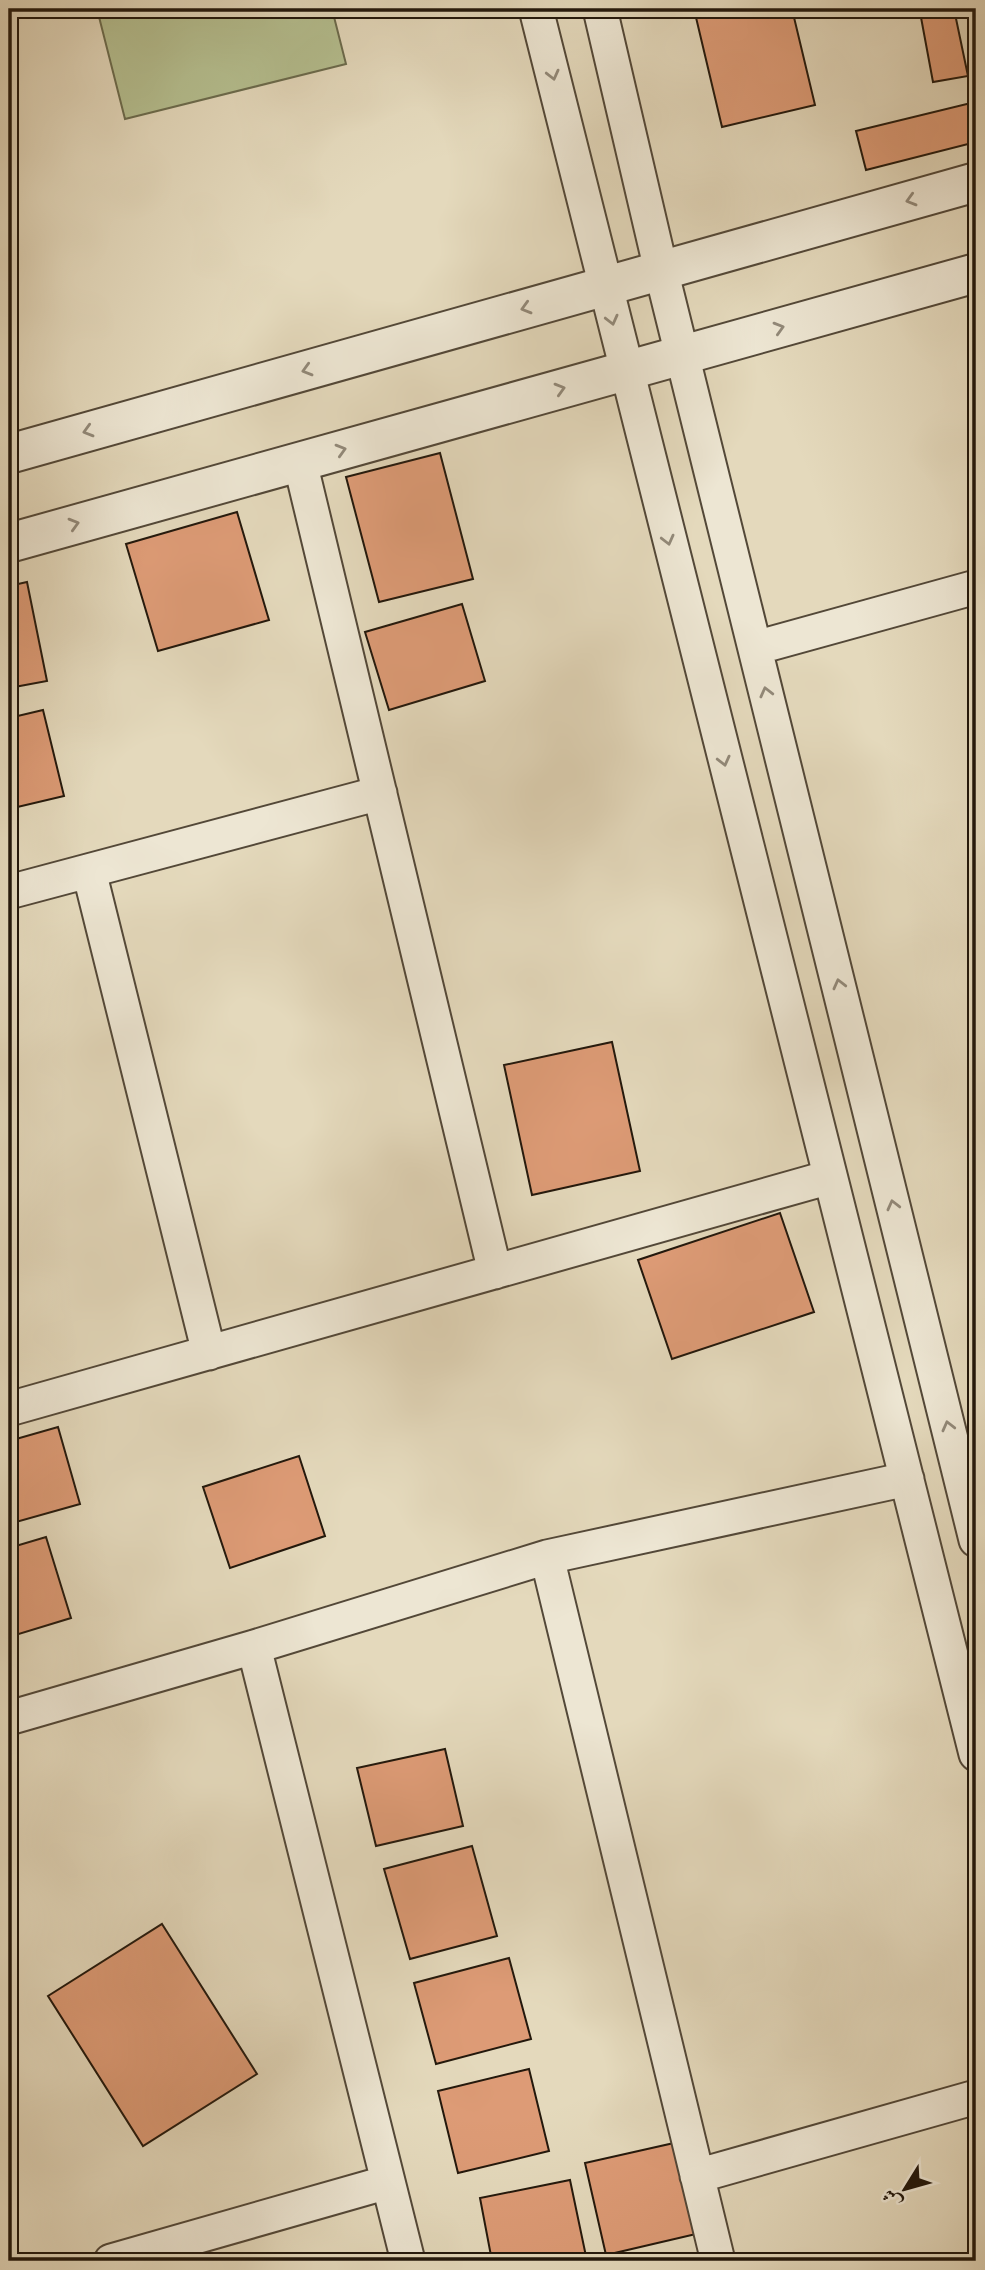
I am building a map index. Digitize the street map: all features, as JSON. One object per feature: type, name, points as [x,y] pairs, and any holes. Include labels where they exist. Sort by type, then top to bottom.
[{"type":"street","points":[[536,9],[976,1754]]},
{"type":"street","points":[[600,9],[661,270],[976,1539]]},
{"type":"street","points":[[9,454],[976,182]]},
{"type":"street","points":[[9,543],[976,273]]},
{"type":"street","points":[[300,462],[495,1272]]},
{"type":"street","points":[[755,648],[976,587]]},
{"type":"street","points":[[9,892],[380,793]]},
{"type":"street","points":[[89,871],[209,1353]]},
{"type":"street","points":[[9,1409],[830,1177]]},
{"type":"street","points":[[9,1718],[254,1647],[547,1557],[906,1479]]},
{"type":"street","points":[[547,1557],[718,2261]]},
{"type":"street","points":[[254,1647],[408,2261]]},
{"type":"street","points":[[697,2176],[976,2097]]},
{"type":"street","points":[[111,2261],[388,2182]]},
{"type":"green space","points":[[97,9],[332,9],[346,64],[125,119]]},
{"type":"building","points":[[694,9],[792,9],[815,105],[722,127]]},
{"type":"building","points":[[954,9],[968,76],[933,82],[920,12]]},
{"type":"building","points":[[975,102],[976,142],[866,170],[856,131]]},
{"type":"building","points":[[440,453],[473,579],[379,602],[346,477]]},
{"type":"building","points":[[237,512],[269,620],[158,651],[126,544]]},
{"type":"building","points":[[27,582],[47,681],[9,688],[9,586]]},
{"type":"building","points":[[462,604],[485,681],[389,710],[365,632]]},
{"type":"building","points":[[43,710],[64,796],[9,809],[9,718]]},
{"type":"building","points":[[612,1042],[640,1171],[532,1195],[504,1065]]},
{"type":"building","points":[[780,1213],[814,1312],[672,1359],[638,1260]]},
{"type":"building","points":[[58,1427],[80,1504],[9,1524],[9,1441]]},
{"type":"building","points":[[299,1456],[325,1536],[230,1568],[203,1487]]},
{"type":"building","points":[[46,1537],[71,1618],[9,1637],[9,1548]]},
{"type":"building","points":[[445,1749],[463,1826],[376,1846],[357,1768]]},
{"type":"building","points":[[472,1846],[497,1936],[410,1959],[384,1869]]},
{"type":"building","points":[[162,1924],[257,2074],[143,2146],[48,1996]]},
{"type":"building","points":[[509,1958],[531,2039],[436,2064],[414,1983]]},
{"type":"building","points":[[529,2069],[549,2151],[458,2173],[438,2091]]},
{"type":"building","points":[[674,2143],[696,2234],[606,2255],[585,2163]]},
{"type":"building","points":[[570,2180],[587,2261],[492,2261],[480,2198]]}]
